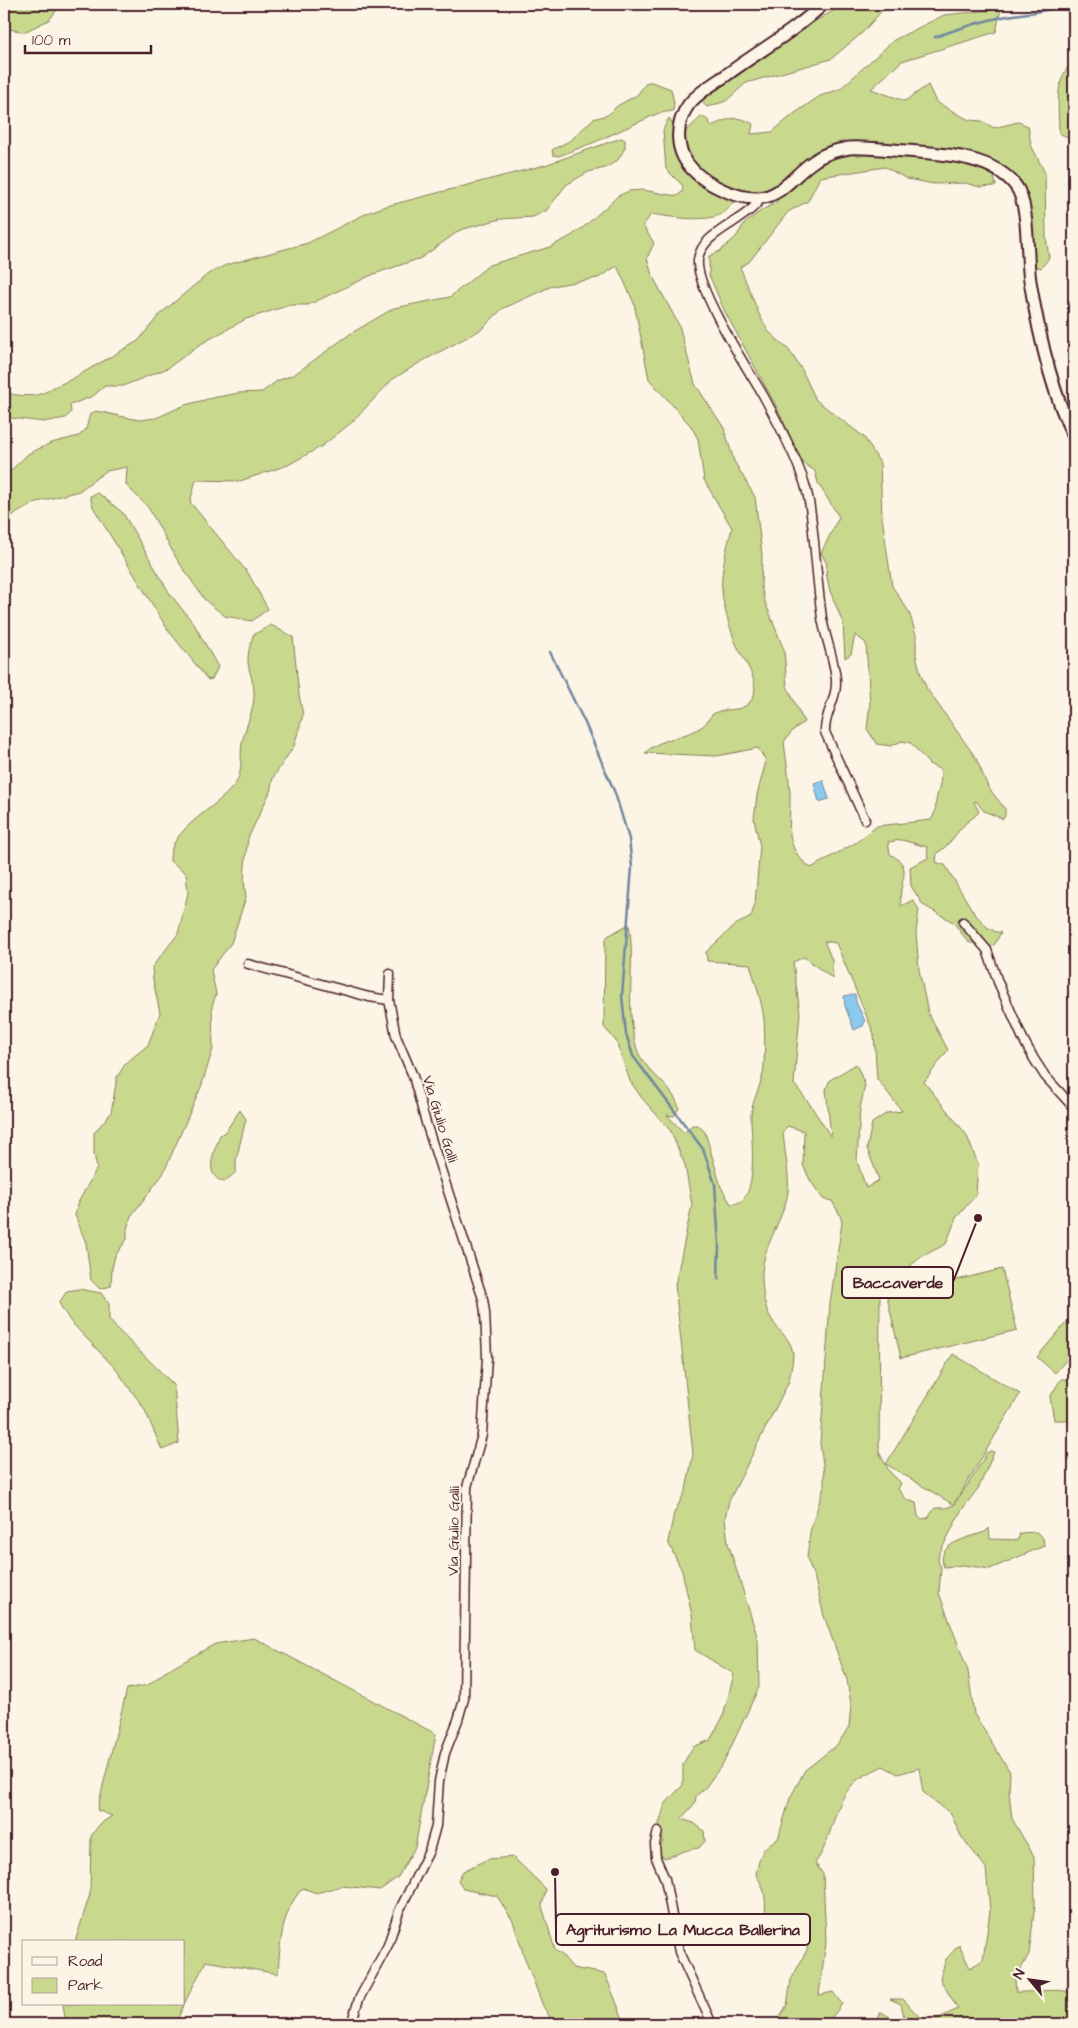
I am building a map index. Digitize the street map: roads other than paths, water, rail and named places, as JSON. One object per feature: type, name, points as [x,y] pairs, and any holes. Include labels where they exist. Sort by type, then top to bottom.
[{"type":"street","points":[[823,4],[802,22],[702,92],[686,110],[681,119],[678,134],[681,154],[697,174],[715,185],[747,197],[761,198],[774,193],[819,157],[849,148],[962,156],[985,165],[1009,179],[1017,187],[1021,197],[1024,210],[1028,273],[1034,304],[1053,380],[1063,412],[1074,437]]},
{"type":"street","points":[[761,198],[752,210],[706,242],[699,255],[699,269],[718,318],[764,397],[794,456],[804,481],[810,511],[822,617],[836,681],[825,732],[865,820]]},
{"type":"street","points":[[963,922],[987,950],[998,982],[1034,1059],[1045,1076],[1074,1108]]},
{"type":"street","points":[[248,964],[369,997],[388,1000]]},
{"type":"street","name":"Via Giulio Galli","points":[[351,2024],[359,1999],[388,1945],[399,1911],[429,1851],[436,1826],[439,1780],[445,1752],[464,1699],[467,1495],[468,1481],[482,1434],[486,1358],[483,1299],[431,1142],[413,1076],[396,1036],[388,1000],[390,974]]},
{"type":"street","points":[[658,1831],[655,1844],[656,1858],[666,1879],[679,1952],[712,2024]]},
{"type":"street","points":[[586,1921],[607,1927],[676,1937]]},
{"type":"water","points":[[823,780],[829,799],[819,802],[814,783]]},
{"type":"water","points":[[855,994],[856,1002],[865,1021],[863,1026],[854,1030],[845,1006],[844,996]]},
{"type":"waterway","points":[[935,37],[984,21],[1044,10],[1063,4]]},
{"type":"waterway","points":[[550,652],[585,723],[615,793],[629,839],[632,867],[622,996],[626,1034],[633,1056],[703,1149],[715,1184],[719,1245],[718,1279]]},
{"type":"place","name":"Baccaverde","points":[[978,1218]]},
{"type":"place","name":"Agriturismo La Mucca Ballerina","points":[[555,1872]]}]
